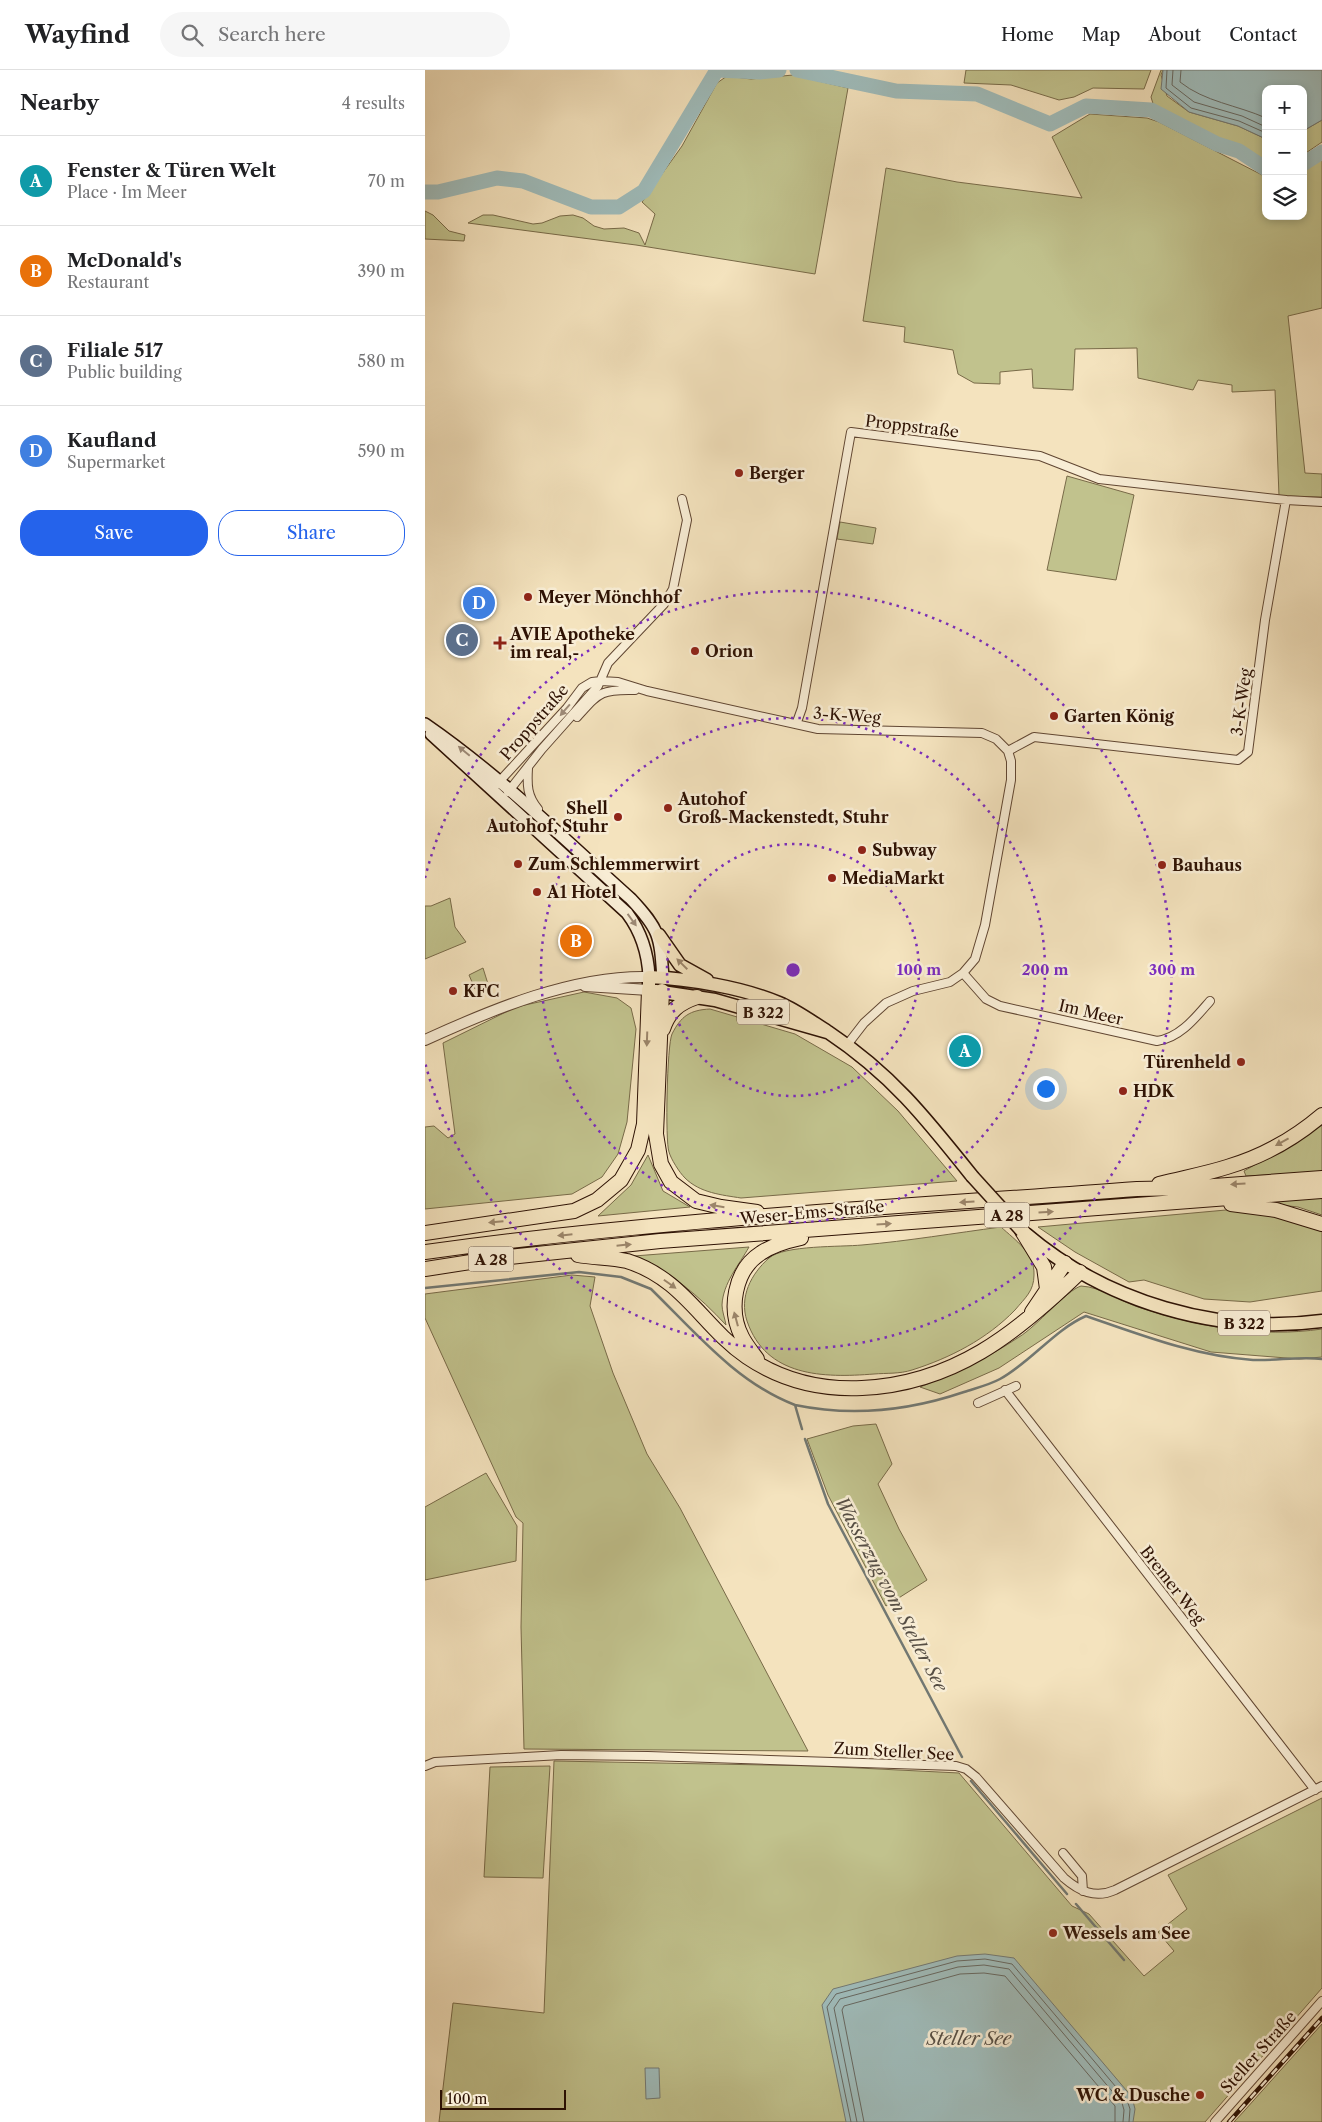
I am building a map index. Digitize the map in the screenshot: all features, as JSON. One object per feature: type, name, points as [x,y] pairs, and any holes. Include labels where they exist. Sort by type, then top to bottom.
[{"type":"highway","points":[[656,984],[660,1033],[656,1134],[661,1164],[671,1182],[685,1194],[709,1205],[783,1216]]},
{"type":"highway","points":[[425,1233],[574,1211],[597,1200],[621,1180],[638,1150],[644,1124],[656,984]]},
{"type":"highway","points":[[660,1033],[675,1007],[697,997]]},
{"type":"highway","points":[[1137,1189],[1227,1167],[1257,1156],[1286,1140],[1322,1115]]},
{"type":"highway","points":[[1137,1189],[1187,1188],[1322,1178]]},
{"type":"highway","name":"Weser-Ems-Straße","points":[[425,1252],[625,1229],[1137,1189]]},
{"type":"highway","points":[[1203,1200],[1322,1191]]},
{"type":"highway","points":[[1203,1200],[1276,1210],[1322,1224]]},
{"type":"highway","name":"Weser-Ems-Straße","points":[[425,1269],[558,1252],[836,1228],[1203,1200]]},
{"type":"highway","points":[[759,1362],[742,1336],[734,1310],[735,1295],[745,1270],[761,1253],[773,1246],[836,1228]]},
{"type":"highway","points":[[1022,1231],[1044,1266],[1047,1288]]},
{"type":"highway","points":[[558,1252],[618,1259],[653,1272],[676,1287],[737,1349],[780,1375],[807,1384],[841,1389],[895,1386],[950,1369],[982,1353],[1029,1318],[1080,1272]]},
{"type":"highway","points":[[1029,1318],[1037,1302],[1065,1263]]},
{"type":"main road","points":[[425,726],[458,747],[510,790],[631,899],[648,917],[680,965],[692,973],[704,977],[712,985]]},
{"type":"main road","points":[[425,726],[490,790],[627,913],[637,926],[656,984]]},
{"type":"main road","points":[[656,984],[659,935]]},
{"type":"main road","name":"B 322","points":[[656,984],[712,985],[778,1003],[847,1045],[894,1083],[915,1105],[972,1176],[1022,1231],[1080,1272],[1122,1293],[1167,1309],[1208,1318],[1259,1325],[1322,1321]]},
{"type":"main road","name":"B 322","points":[[656,984],[697,997],[753,1009],[827,1032]]},
{"type":"street","name":"Proppstraße","points":[[797,722],[802,708],[851,432],[1039,456],[1099,478],[1286,500],[1322,502]]},
{"type":"street","name":"Proppstraße","points":[[502,799],[601,681],[608,664],[664,604],[673,589],[687,520],[682,499]]},
{"type":"street","name":"3-K-Weg","points":[[797,722],[810,728],[837,730],[982,733],[996,739],[1008,751],[1034,737],[1238,760],[1248,752],[1265,620],[1286,500]]},
{"type":"street","name":"Proppstraße","points":[[490,790],[500,782],[567,708],[582,688],[592,682],[601,681]]},
{"type":"street","points":[[601,681],[607,690],[647,691]]},
{"type":"street","points":[[601,681],[618,682],[647,691],[797,722]]},
{"type":"street","name":"Proppstraße","points":[[569,721],[573,722],[598,695],[607,690]]},
{"type":"street","points":[[847,1045],[864,1023],[886,1004],[913,991],[950,982],[963,973],[975,959],[985,926],[1011,780],[1011,761],[1008,751]]},
{"type":"street","name":"Proppstraße","points":[[528,768],[527,786],[530,800],[539,810],[540,817]]},
{"type":"street","name":"Im Meer","points":[[963,973],[986,999],[1000,1006],[1157,1041],[1172,1037],[1193,1020],[1211,1001]]},
{"type":"street","points":[[425,1040],[515,1003],[576,986],[656,984]]},
{"type":"street","points":[[978,1403],[1016,1386]]},
{"type":"street","name":"Bremer Weg","points":[[1005,1390],[1318,1788]]},
{"type":"street","name":"Zum Steller See","points":[[425,1766],[442,1761],[561,1755],[956,1766],[966,1769],[976,1777],[1050,1864],[1075,1888],[1083,1891]]},
{"type":"street","points":[[1063,1853],[1082,1876],[1083,1891],[1095,1894],[1115,1890],[1318,1788]]},
{"type":"street","name":"Steller Straße","points":[[1215,2122],[1322,2001]]},
{"type":"green space","points":[[966,70],[1151,70],[1144,89],[1093,88],[1074,97],[1059,100],[1011,85],[964,83]]},
{"type":"green space","points":[[1161,70],[1163,70],[1161,75],[1167,96],[1189,112],[1238,126],[1262,137],[1262,164],[1229,144],[1188,128],[1154,107],[1151,97]]},
{"type":"green space","points":[[793,75],[848,88],[815,274],[636,245],[468,223],[483,215],[493,215],[533,224],[542,223],[560,216],[573,215],[604,229],[624,228],[639,233],[645,245],[655,214],[642,202],[682,146],[717,83],[727,76],[751,79]]},
{"type":"green space","points":[[1090,114],[1147,118],[1159,122],[1262,175],[1262,220],[1307,220],[1307,167],[1322,158],[1322,308],[1288,316],[1305,473],[1322,474],[1322,497],[1279,496],[1275,390],[1232,392],[1232,385],[1198,380],[1193,390],[1138,378],[1137,348],[1075,349],[1073,390],[1033,388],[1032,369],[1000,372],[1000,384],[974,383],[958,374],[953,350],[904,342],[905,327],[863,321],[886,168],[957,182],[1082,198],[1052,137]]},
{"type":"green space","points":[[1322,120],[1322,142],[1307,152],[1307,130]]},
{"type":"green space","points":[[425,211],[433,215],[449,231],[465,235],[464,241],[425,239]]},
{"type":"green space","points":[[1067,476],[1134,495],[1116,580],[1047,570]]},
{"type":"green space","points":[[840,522],[876,528],[873,544],[837,539]]},
{"type":"green space","points":[[450,898],[455,927],[466,942],[425,959],[425,906],[431,906]]},
{"type":"green space","points":[[483,968],[488,984],[475,989],[469,975]]},
{"type":"green space","points":[[584,992],[617,998],[631,1008],[636,1029],[627,1122],[618,1154],[602,1177],[572,1194],[425,1209],[425,1127],[434,1126],[448,1138],[455,1134],[443,1043],[516,1007]]},
{"type":"green space","points":[[710,1009],[795,1034],[852,1067],[898,1111],[957,1181],[741,1198],[704,1190],[691,1183],[675,1165],[669,1152],[667,1093],[670,1042],[672,1034],[683,1018],[697,1011]]},
{"type":"green space","points":[[1322,1123],[1322,1172],[1246,1176],[1244,1171],[1309,1134]]},
{"type":"green space","points":[[648,1155],[663,1191],[690,1207],[598,1216],[631,1185]]},
{"type":"green space","points":[[1322,1197],[1322,1215],[1298,1207],[1254,1202]]},
{"type":"green space","points":[[1226,1210],[1257,1211],[1289,1217],[1322,1231],[1322,1291],[1250,1302],[1204,1299],[1144,1280],[1129,1282],[1075,1252],[1038,1227]]},
{"type":"green space","points":[[1001,1227],[1018,1242],[1031,1260],[1034,1281],[1031,1290],[1015,1310],[992,1330],[980,1339],[940,1360],[903,1372],[855,1375],[816,1374],[782,1363],[768,1353],[756,1340],[747,1321],[745,1303],[748,1286],[763,1264],[776,1254],[813,1247],[862,1245]]},
{"type":"green space","points":[[749,1247],[725,1289],[722,1310],[726,1325],[705,1304],[672,1277],[634,1256]]},
{"type":"green space","points":[[572,1275],[595,1277],[590,1306],[613,1373],[647,1454],[680,1508],[808,1751],[524,1749],[521,1627],[523,1523],[516,1517],[425,1318],[425,1294]]},
{"type":"green space","points":[[1081,1286],[1096,1289],[1141,1308],[1185,1321],[1253,1331],[1276,1332],[1322,1329],[1322,1357],[1299,1359],[1211,1352],[1084,1312],[999,1368],[940,1394],[920,1387],[971,1365],[1007,1345],[1026,1332],[1068,1294]]},
{"type":"green space","points":[[876,1424],[892,1464],[878,1484],[899,1529],[927,1580],[886,1606],[828,1495],[807,1439],[853,1426]]},
{"type":"green space","points":[[486,1473],[517,1526],[516,1561],[425,1580],[425,1507]]},
{"type":"green space","points":[[554,1761],[818,1766],[959,1773],[1072,1906],[1089,1914],[1144,1976],[1174,1951],[1158,1932],[1187,1909],[1168,1875],[1322,1798],[1322,1988],[1205,2122],[439,2122],[453,2003],[544,2013]]},
{"type":"green space","points":[[550,1766],[543,1878],[484,1877],[490,1767]]},
{"type":"green space","points":[[1322,2024],[1322,2122],[1234,2122],[1245,2110]]},
{"type":"water","points":[[1163,70],[1322,70],[1322,120],[1307,129],[1307,85],[1262,85],[1262,137],[1238,126],[1189,112],[1161,89]]},
{"type":"water","name":"Steller See","points":[[985,1954],[1014,1958],[1132,2097],[1135,2109],[1133,2122],[846,2122],[822,2005],[833,1989],[957,1956]]},
{"type":"water","points":[[645,2068],[659,2068],[660,2098],[646,2099]]},
{"type":"waterway","points":[[425,192],[438,192],[497,178],[523,181],[591,207],[619,207],[644,191],[717,70],[760,72],[779,70]]},
{"type":"waterway","points":[[797,70],[896,91],[977,94],[1050,124],[1086,106],[1151,110],[1217,144],[1239,151],[1262,166]]},
{"type":"waterway","points":[[1307,161],[1322,152]]},
{"type":"waterway","name":"Wasserzug vom Steller See","points":[[425,1288],[579,1272],[621,1277],[651,1289],[701,1339],[736,1370],[754,1384],[795,1405],[802,1429]]},
{"type":"waterway","points":[[795,1405],[838,1411],[859,1411],[901,1408],[943,1399],[1000,1379],[1022,1364],[1063,1329],[1086,1316],[1168,1344],[1231,1358],[1253,1360],[1322,1359]]},
{"type":"waterway","name":"Wasserzug vom Steller See","points":[[805,1439],[828,1504],[962,1757]]},
{"type":"waterway","points":[[971,1781],[1067,1894]]},
{"type":"waterway","points":[[1076,1904],[1124,1960]]},
{"type":"railway","points":[[1229,2122],[1322,2018]]},
{"type":"place","name":"Berger","points":[[739,473]]},
{"type":"place","name":"Meyer Mönchhof","points":[[528,597]]},
{"type":"place","name":"Kaufland","points":[[479,603]]},
{"type":"place","name":"Filiale 517","points":[[462,640]]},
{"type":"place","name":"AVIE Apotheke im real,-","points":[[500,643]]},
{"type":"place","name":"Orion","points":[[695,651]]},
{"type":"place","name":"Garten König","points":[[1054,716]]},
{"type":"place","name":"Autohof Groß-Mackenstedt, Stuhr","points":[[668,808]]},
{"type":"place","name":"Shell Autohof, Stuhr","points":[[618,817]]},
{"type":"place","name":"Subway","points":[[862,850]]},
{"type":"place","name":"Zum Schlemmerwirt","points":[[518,864]]},
{"type":"place","name":"Bauhaus","points":[[1162,865]]},
{"type":"place","name":"MediaMarkt","points":[[832,878]]},
{"type":"place","name":"A1 Hotel","points":[[537,892]]},
{"type":"place","name":"McDonald's","points":[[576,941]]},
{"type":"place","name":"KFC","points":[[453,991]]},
{"type":"place","name":"Fenster & Türen Welt","points":[[965,1051]]},
{"type":"place","name":"Türenheld","points":[[1241,1062]]},
{"type":"place","name":"HDK","points":[[1123,1091]]},
{"type":"place","name":"Wessels am See","points":[[1053,1933]]},
{"type":"place","name":"WC & Dusche","points":[[1200,2095]]}]
